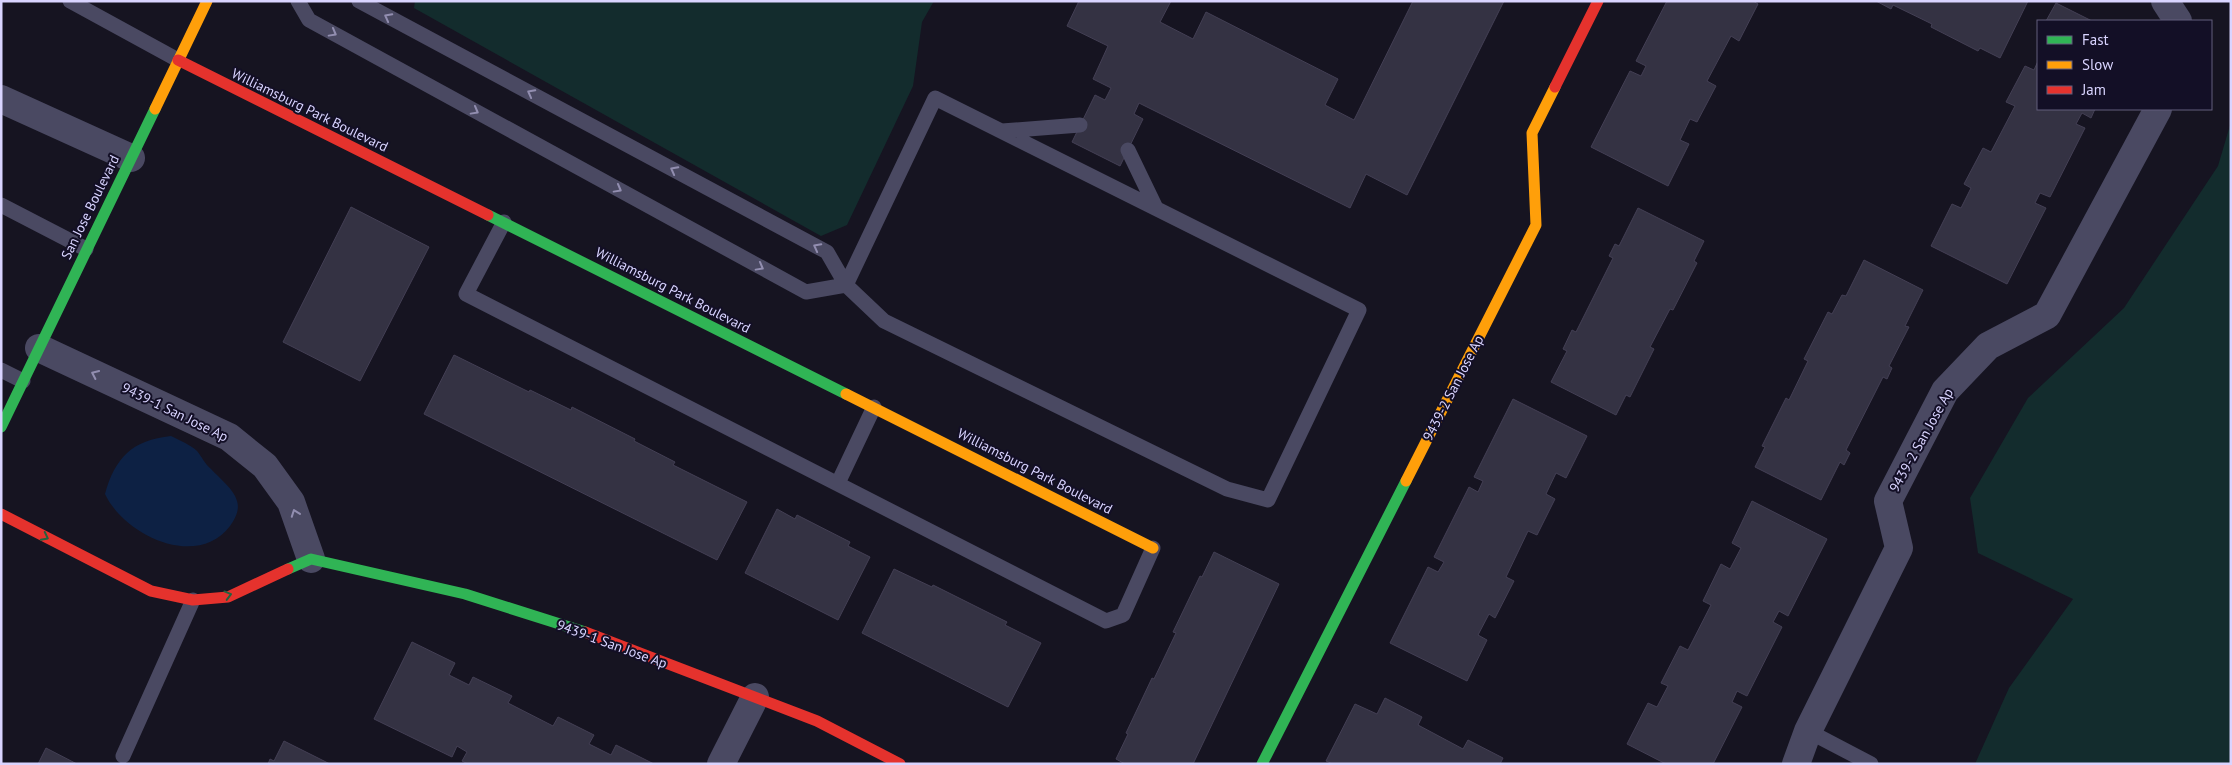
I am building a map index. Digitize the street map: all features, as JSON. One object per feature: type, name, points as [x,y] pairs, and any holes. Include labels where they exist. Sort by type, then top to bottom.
[{"type":"street","name":"San Jose Boulevard","points":[[1,427],[206,1]]},
{"type":"street","name":"9439-2 San Jose Ap","points":[[1262,764],[1536,225],[1532,133],[1598,1]]},
{"type":"street","points":[[2165,1],[2177,20]]},
{"type":"street","name":"Williamsburg Park Boulevard","points":[[178,60],[1153,548]]},
{"type":"street","points":[[1,99],[131,158]]},
{"type":"street","name":"9439-2 San Jose Ap","points":[[1796,764],[1808,731],[1899,548],[1888,501],[1945,391],[1988,346],[2047,315],[2157,110]]},
{"type":"street","name":"9439-1 San Jose Ap","points":[[40,348],[228,437],[265,466],[291,502],[311,558],[465,594],[568,626],[817,721],[900,764]]},
{"type":"street","points":[[1,514],[151,591],[193,600],[228,597],[311,558]]},
{"type":"street","points":[[721,764],[755,697]]},
{"type":"lane","points":[[70,1],[178,60]]},
{"type":"lane","points":[[298,1],[309,20],[806,292],[846,285]]},
{"type":"lane","points":[[359,1],[827,252],[846,285],[884,322],[1227,489],[1268,500],[1359,310],[935,98],[846,285]]},
{"type":"lane","points":[[1002,131],[1080,125]]},
{"type":"lane","points":[[1128,150],[1156,208]]},
{"type":"lane","points":[[1,205],[86,249]]},
{"type":"lane","points":[[504,222],[466,294],[1106,621],[1123,615],[1153,548]]},
{"type":"lane","points":[[1,370],[23,381]]},
{"type":"lane","points":[[838,483],[874,408]]},
{"type":"lane","points":[[123,756],[193,600]]},
{"type":"lane","points":[[1808,731],[1872,764]]},
{"type":"green space","points":[[415,1],[934,1],[922,22],[913,86],[847,225],[821,236],[414,8]]},
{"type":"green space","points":[[2231,122],[2231,764],[1975,764],[2009,688],[2073,599],[1978,553],[1970,498],[2028,398],[2124,308],[2218,166]]},
{"type":"water","points":[[171,436],[197,451],[207,465],[230,488],[238,504],[235,517],[230,526],[216,539],[199,545],[181,546],[162,542],[144,534],[114,509],[105,494],[114,470],[127,453],[146,442]]},
{"type":"building","points":[[1079,1],[1171,1],[1160,22],[1193,39],[1206,12],[1338,79],[1325,105],[1354,120],[1413,1],[1504,1],[1407,195],[1366,174],[1350,208],[1139,103],[1134,114],[1143,119],[1120,166],[1072,142],[1095,95],[1105,100],[1111,88],[1093,79],[1108,46],[1067,26]]},
{"type":"building","points":[[1667,1],[1753,1],[1758,4],[1739,41],[1731,36],[1707,81],[1716,86],[1697,122],[1690,119],[1680,140],[1689,144],[1668,186],[1591,147],[1630,71],[1641,76],[1646,66],[1636,61]]},
{"type":"building","points":[[1876,1],[2028,1],[2000,58],[1980,48],[1978,51],[1931,27],[1932,24],[1893,5],[1891,9]]},
{"type":"building","points":[[2056,3],[2090,20],[2047,20]]},
{"type":"building","points":[[2037,63],[2037,110],[2095,110],[2091,118],[2082,113],[2076,124],[2085,128],[2050,197],[2040,193],[2035,203],[2046,208],[2007,284],[1931,246],[1952,204],[1961,208],[1971,188],[1964,184],[1983,148],[1991,152],[2015,106],[2006,102],[2025,66],[2034,70]]},
{"type":"building","points":[[351,207],[429,247],[360,381],[283,342]]},
{"type":"building","points":[[1638,208],[1704,241],[1694,261],[1697,263],[1673,310],[1670,309],[1650,347],[1654,349],[1630,397],[1626,395],[1616,415],[1551,382],[1567,351],[1563,349],[1572,330],[1576,332],[1613,258],[1609,256],[1615,244],[1619,246]]},
{"type":"building","points":[[1864,260],[1923,290],[1905,326],[1909,327],[1889,366],[1892,368],[1887,379],[1883,377],[1846,450],[1850,453],[1844,465],[1840,462],[1821,500],[1755,467],[1765,447],[1762,446],[1786,398],[1789,400],[1808,361],[1804,359],[1828,312],[1832,314],[1842,295],[1846,296]]},
{"type":"building","points":[[454,355],[529,392],[530,390],[571,410],[572,407],[635,439],[634,441],[675,462],[673,465],[747,502],[717,560],[424,414]]},
{"type":"building","points":[[1513,399],[1587,436],[1566,478],[1556,473],[1546,494],[1555,499],[1537,535],[1528,531],[1506,577],[1514,581],[1495,618],[1489,614],[1478,635],[1487,640],[1467,681],[1390,643],[1428,567],[1438,572],[1444,562],[1434,557],[1469,487],[1478,492],[1483,481],[1474,477]]},
{"type":"building","points":[[1752,501],[1827,539],[1788,616],[1779,611],[1773,622],[1782,627],[1747,696],[1737,691],[1732,702],[1742,707],[1713,764],[1666,764],[1627,744],[1648,703],[1657,707],[1668,686],[1661,683],[1680,646],[1688,650],[1711,605],[1703,601],[1721,564],[1730,569],[1741,548],[1732,543]]},
{"type":"building","points":[[777,509],[795,519],[797,515],[850,542],[848,546],[870,557],[838,620],[745,573]]},
{"type":"building","points":[[1214,552],[1279,584],[1193,764],[1125,764],[1116,759],[1128,734],[1126,733],[1176,633],[1173,632],[1200,576],[1202,577]]},
{"type":"building","points":[[894,569],[932,587],[933,585],[1007,622],[1005,625],[1041,643],[1008,707],[862,633]]},
{"type":"building","points":[[412,642],[455,663],[449,675],[469,685],[473,677],[512,696],[508,703],[553,726],[558,717],[594,735],[589,744],[611,755],[616,745],[654,764],[468,764],[462,761],[467,752],[457,746],[452,757],[374,719]]},
{"type":"building","points":[[1385,698],[1422,717],[1418,725],[1463,749],[1468,740],[1503,758],[1500,764],[1333,764],[1326,761],[1355,704],[1377,714]]},
{"type":"building","points":[[284,741],[330,764],[268,764],[270,759],[274,761]]},
{"type":"building","points":[[46,748],[77,764],[38,764]]},
{"type":"traffic: fast","points":[[1,427],[155,109]]},
{"type":"traffic: fast","points":[[488,215],[846,394]]},
{"type":"traffic: fast","points":[[1262,764],[1406,481]]},
{"type":"traffic: fast","points":[[288,569],[311,559],[465,594],[585,632]]},
{"type":"traffic: slow","points":[[155,109],[207,1]]},
{"type":"traffic: slow","points":[[1406,481],[1536,225],[1532,133],[1555,87]]},
{"type":"traffic: slow","points":[[846,394],[1153,548]]},
{"type":"traffic: jam","points":[[1555,87],[1598,1]]},
{"type":"traffic: jam","points":[[178,60],[488,215]]},
{"type":"traffic: jam","points":[[1,514],[151,591],[193,600],[228,597],[288,569]]},
{"type":"traffic: jam","points":[[585,632],[817,721],[900,764]]}]
